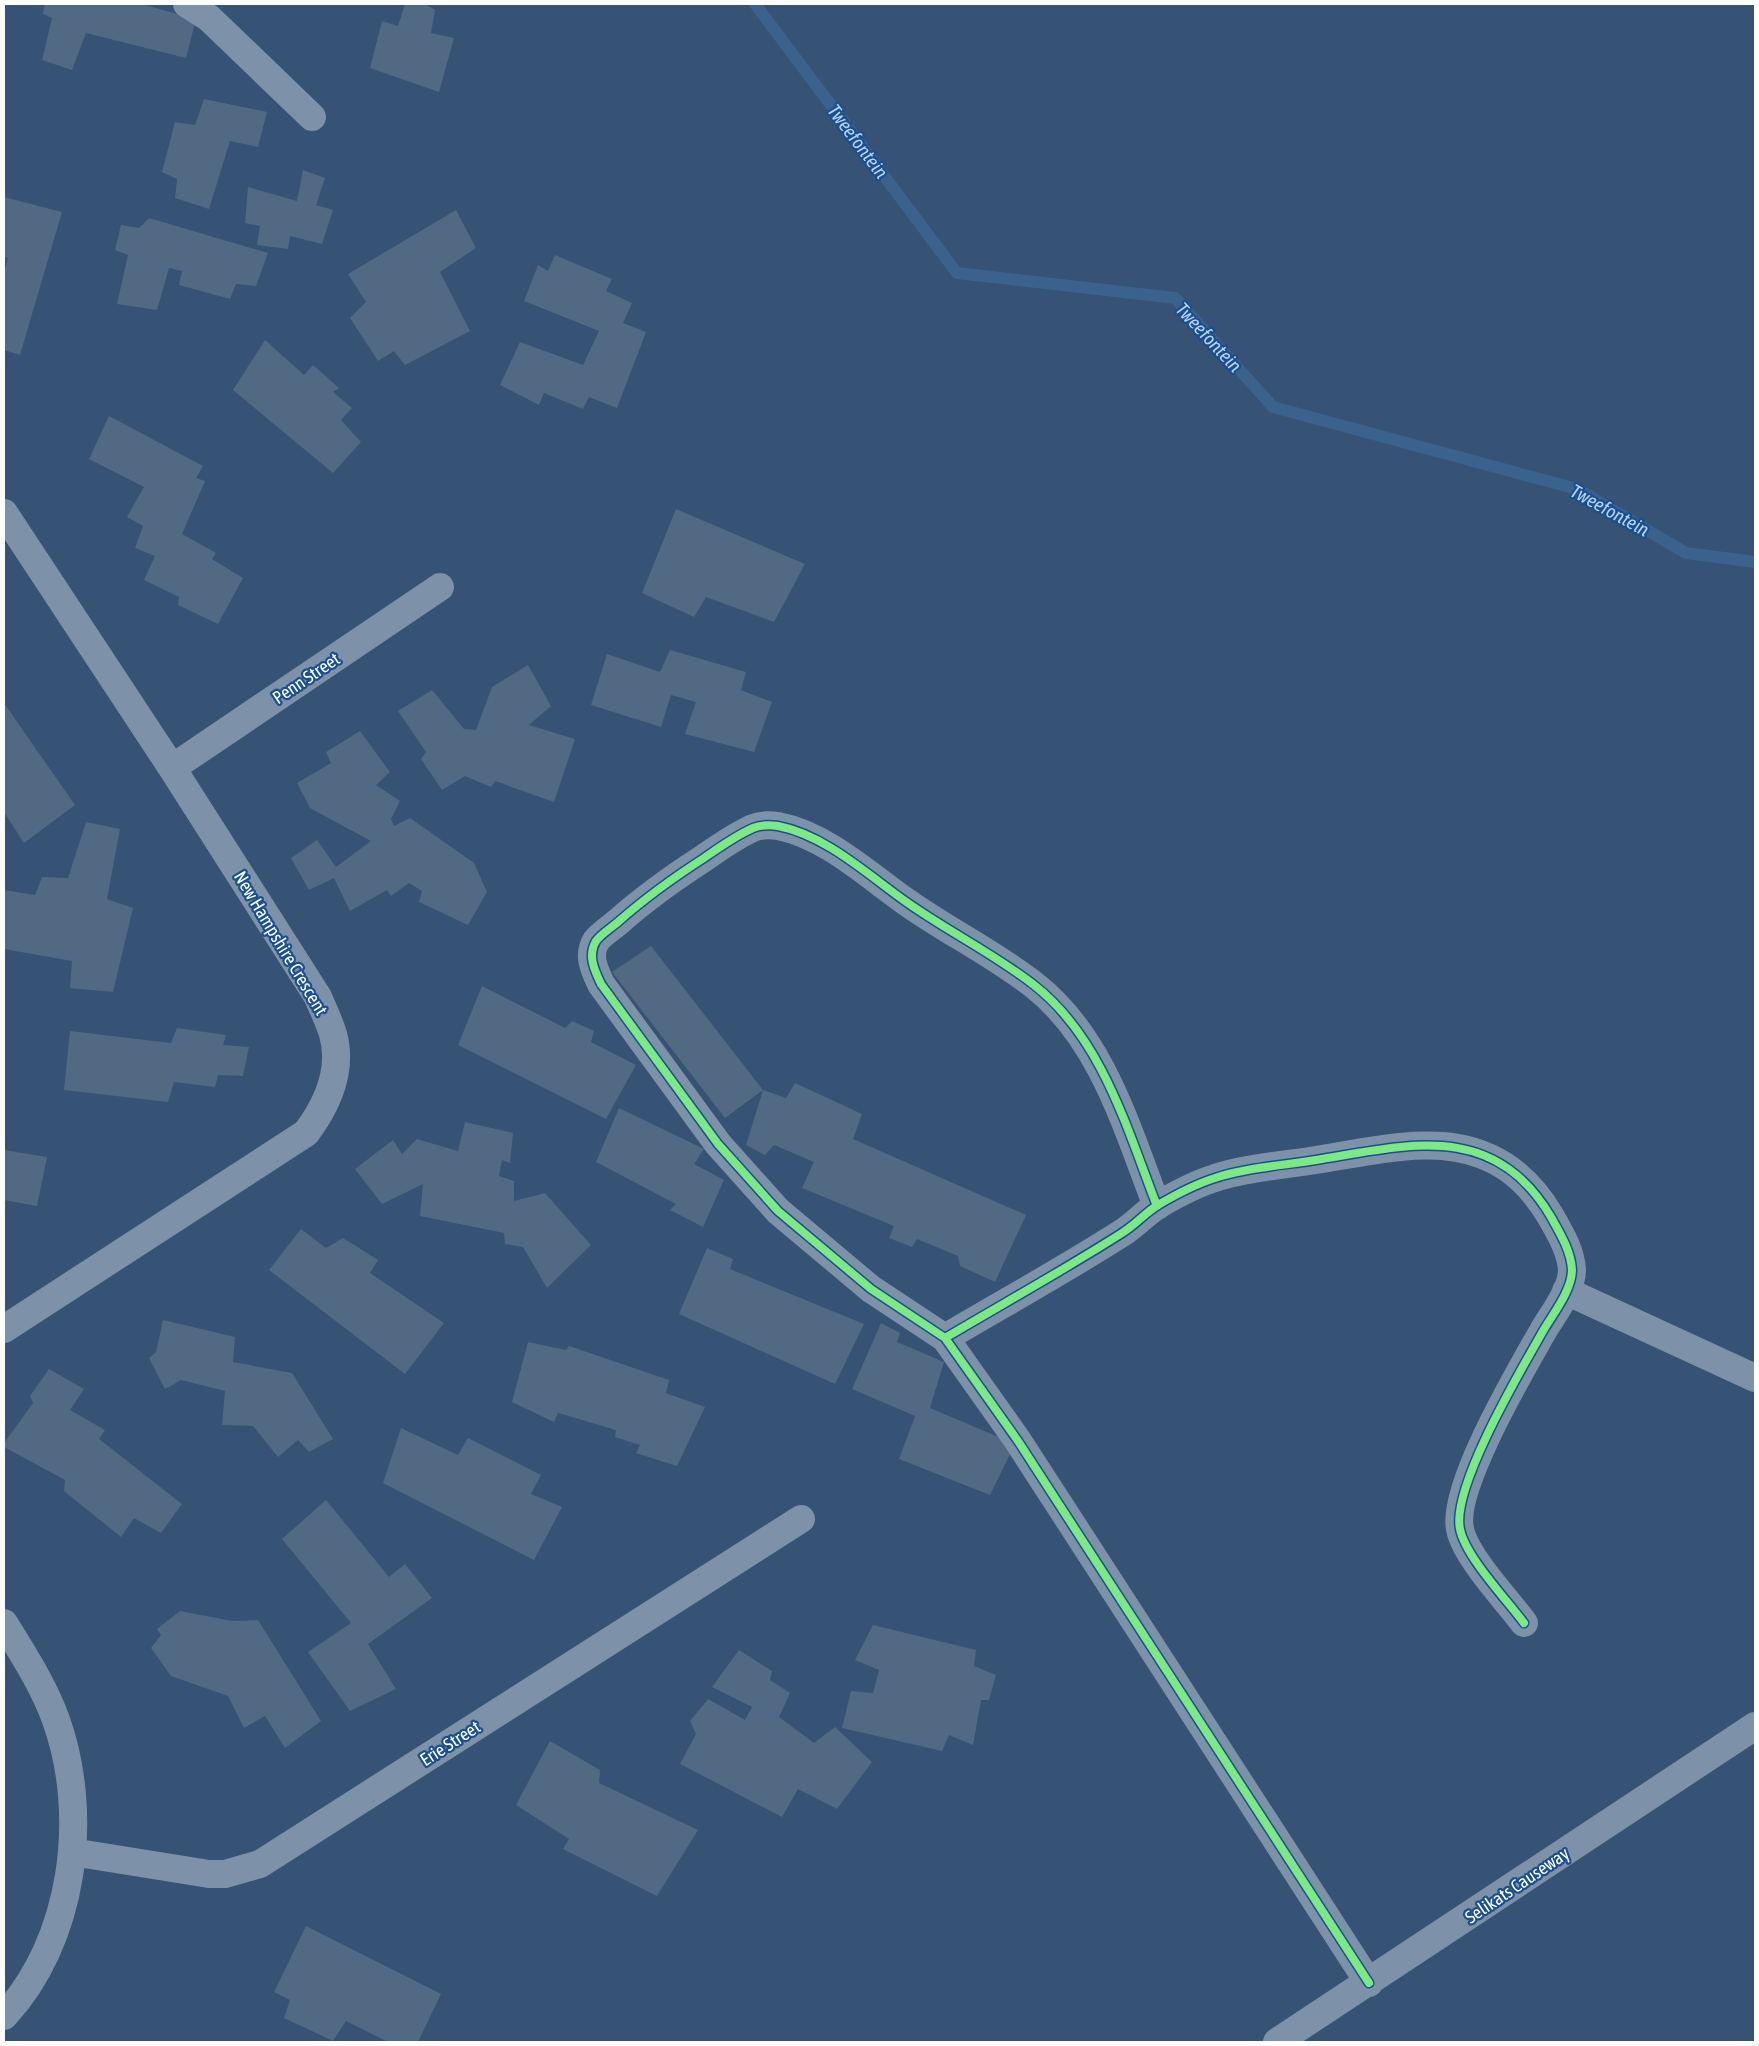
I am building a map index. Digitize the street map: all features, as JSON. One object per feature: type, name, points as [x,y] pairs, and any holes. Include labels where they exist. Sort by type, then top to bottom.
[{"type":"street","points":[[187,4],[209,18],[312,117]]},
{"type":"street","name":"New Hampshire Crescent","points":[[4,513],[172,768],[318,997],[333,1035],[336,1060],[333,1083],[324,1105],[306,1133],[4,1329]]},
{"type":"street","name":"Penn Street","points":[[172,768],[440,587]]},
{"type":"street","points":[[1157,1206],[1113,1093],[1084,1040],[1063,1012],[1034,985],[916,909],[827,846],[799,832],[776,826],[756,827],[736,837],[650,894],[596,941],[592,954],[593,967],[601,984],[718,1144],[778,1211],[871,1289],[945,1338],[1018,1441],[1369,1983]]},
{"type":"street","points":[[945,1338],[1124,1232],[1157,1206],[1215,1178],[1396,1146],[1433,1144],[1471,1151],[1493,1160],[1523,1180],[1541,1200],[1568,1252],[1572,1272],[1566,1291],[1506,1398],[1470,1475],[1459,1510],[1459,1528],[1466,1547],[1524,1623]]},
{"type":"street","points":[[1566,1291],[1755,1378]]},
{"type":"street","name":"Erie Street","points":[[72,1852],[209,1874],[225,1874],[260,1864],[801,1519]]},
{"type":"street","points":[[4,1623],[36,1677],[56,1719],[68,1760],[74,1829],[72,1852],[62,1904],[52,1938],[29,1986],[4,2016]]},
{"type":"street","name":"Selikats Causeway","points":[[1277,2042],[1369,1983],[1755,1726]]},
{"type":"building","points":[[45,4],[141,4],[196,19],[186,58],[86,33],[72,70],[42,60],[52,18],[43,14]]},
{"type":"building","points":[[405,4],[425,4],[435,10],[431,33],[454,38],[439,92],[370,68],[382,21],[398,26]]},
{"type":"building","points":[[204,99],[267,112],[258,147],[230,141],[209,209],[175,198],[177,179],[162,172],[175,122],[195,125]]},
{"type":"building","points":[[303,170],[325,178],[316,205],[333,210],[322,244],[290,236],[288,249],[257,245],[260,226],[245,223],[248,187],[297,201]]},
{"type":"building","points":[[4,197],[62,212],[20,355],[4,350],[4,272],[8,258],[4,257]]},
{"type":"building","points":[[456,210],[476,248],[440,272],[470,331],[405,365],[394,351],[378,361],[350,318],[366,302],[348,274]]},
{"type":"building","points":[[149,218],[268,253],[256,286],[236,284],[230,299],[179,285],[182,271],[169,268],[157,310],[117,304],[128,255],[115,250],[121,225],[139,228]]},
{"type":"building","points":[[555,255],[612,279],[606,291],[632,303],[623,323],[646,332],[617,408],[589,397],[583,409],[544,393],[539,405],[500,385],[520,342],[583,365],[599,331],[524,301],[538,265],[548,271]]},
{"type":"building","points":[[265,340],[304,375],[313,365],[339,388],[333,392],[352,408],[341,420],[361,442],[333,473],[233,390]]},
{"type":"building","points":[[109,416],[203,466],[196,478],[205,481],[182,534],[216,553],[212,559],[243,578],[218,624],[178,605],[179,597],[144,580],[155,556],[135,548],[143,526],[127,517],[144,487],[89,459]]},
{"type":"building","points":[[676,509],[805,564],[774,622],[706,597],[694,617],[642,593]]},
{"type":"building","points":[[670,650],[746,672],[741,690],[772,702],[754,752],[685,734],[696,702],[671,695],[661,727],[591,705],[607,654],[660,672]]},
{"type":"building","points":[[528,665],[551,706],[529,725],[575,739],[554,802],[495,781],[491,787],[465,776],[442,790],[421,759],[426,752],[398,711],[432,690],[464,729],[476,730],[492,687]]},
{"type":"building","points":[[4,703],[75,805],[24,843],[4,812]]},
{"type":"building","points":[[360,731],[390,772],[376,785],[400,801],[391,819],[394,826],[410,818],[474,863],[487,892],[468,925],[419,902],[422,891],[409,883],[391,896],[387,890],[350,911],[334,878],[309,890],[291,858],[317,840],[336,867],[371,841],[310,808],[297,783],[331,763],[326,752]]},
{"type":"building","points":[[86,822],[120,829],[107,899],[133,908],[113,992],[70,988],[72,961],[4,949],[4,890],[35,895],[42,877],[68,878]]},
{"type":"building","points":[[651,946],[763,1090],[725,1118],[612,972]]},
{"type":"building","points":[[482,986],[565,1028],[572,1021],[594,1031],[591,1042],[636,1065],[606,1119],[458,1045]]},
{"type":"building","points":[[177,1028],[226,1035],[223,1045],[249,1047],[243,1076],[218,1075],[215,1087],[174,1082],[168,1102],[64,1090],[70,1031],[171,1043]]},
{"type":"building","points":[[795,1083],[862,1114],[853,1139],[1026,1215],[995,1282],[960,1266],[958,1256],[917,1239],[912,1247],[889,1238],[894,1226],[802,1188],[814,1162],[774,1145],[765,1155],[746,1145],[763,1090],[786,1098]]},
{"type":"building","points":[[619,1108],[704,1149],[694,1164],[724,1180],[703,1227],[670,1210],[676,1204],[596,1162]]},
{"type":"building","points":[[465,1122],[513,1133],[510,1163],[502,1160],[499,1176],[514,1181],[514,1201],[545,1193],[591,1245],[547,1288],[523,1247],[505,1244],[504,1233],[420,1216],[423,1184],[382,1204],[355,1169],[393,1140],[402,1154],[417,1139],[458,1151]]},
{"type":"building","points":[[4,1150],[47,1157],[37,1206],[4,1200]]},
{"type":"building","points":[[301,1229],[326,1248],[343,1238],[378,1260],[370,1273],[444,1323],[405,1374],[269,1270]]},
{"type":"building","points":[[707,1248],[733,1259],[730,1269],[864,1324],[835,1384],[679,1314]]},
{"type":"building","points":[[163,1320],[235,1337],[233,1362],[292,1373],[333,1439],[309,1452],[298,1440],[278,1457],[253,1426],[222,1425],[225,1391],[181,1380],[165,1389],[149,1358],[156,1352]]},
{"type":"building","points":[[881,1323],[900,1333],[897,1342],[944,1362],[930,1408],[1015,1444],[990,1495],[899,1459],[915,1416],[852,1389]]},
{"type":"building","points":[[528,1342],[566,1350],[569,1346],[669,1380],[666,1393],[705,1407],[677,1466],[636,1453],[640,1445],[615,1437],[616,1430],[558,1413],[554,1422],[512,1402]]},
{"type":"building","points":[[49,1369],[84,1389],[70,1410],[105,1430],[99,1439],[182,1504],[161,1533],[134,1518],[121,1537],[64,1491],[65,1480],[4,1447],[4,1443],[33,1403],[30,1396]]},
{"type":"building","points":[[401,1428],[458,1455],[468,1438],[541,1475],[531,1494],[562,1507],[534,1560],[383,1483]]},
{"type":"building","points":[[326,1500],[389,1577],[405,1564],[432,1598],[368,1644],[396,1689],[350,1711],[308,1652],[351,1623],[282,1539]]},
{"type":"building","points":[[180,1611],[232,1621],[258,1620],[321,1721],[285,1748],[265,1716],[244,1728],[228,1696],[171,1676],[151,1648],[161,1635],[157,1629]]},
{"type":"building","points":[[873,1625],[976,1650],[974,1666],[996,1675],[989,1700],[981,1700],[973,1745],[949,1735],[942,1751],[842,1728],[851,1691],[873,1693],[879,1670],[855,1660]]},
{"type":"building","points":[[739,1650],[772,1671],[770,1680],[790,1693],[779,1717],[814,1743],[835,1727],[872,1762],[837,1809],[798,1789],[782,1817],[680,1764],[696,1734],[690,1721],[708,1699],[745,1720],[752,1707],[712,1687]]},
{"type":"building","points":[[550,1741],[600,1770],[599,1783],[698,1830],[657,1896],[563,1849],[569,1839],[516,1805]]},
{"type":"building","points":[[306,1926],[441,1994],[418,2042],[388,2042],[346,2021],[333,2041],[284,2018],[290,2000],[274,1992]]},
{"type":"waterway","name":"Tweefontein","points":[[755,4],[957,273],[1175,298],[1273,407],[1577,489],[1686,553],[1755,562]]},
{"type":"cycle path","points":[[1157,1206],[1110,1086],[1078,1031],[1058,1007],[1018,973],[921,912],[845,857],[812,838],[775,826],[759,826],[746,831],[659,888],[603,933],[593,947],[594,969],[601,984],[718,1144],[778,1211],[871,1289],[945,1338],[1018,1441],[1369,1983]]},
{"type":"cycle path","points":[[945,1338],[1100,1247],[1127,1230],[1158,1205],[1200,1183],[1215,1178],[1252,1169],[1416,1146],[1447,1146],[1476,1152],[1503,1165],[1528,1186],[1551,1217],[1567,1249],[1572,1270],[1569,1286],[1557,1310],[1519,1373],[1490,1429],[1466,1486],[1460,1510],[1460,1529],[1463,1540],[1478,1565],[1524,1623]]}]
